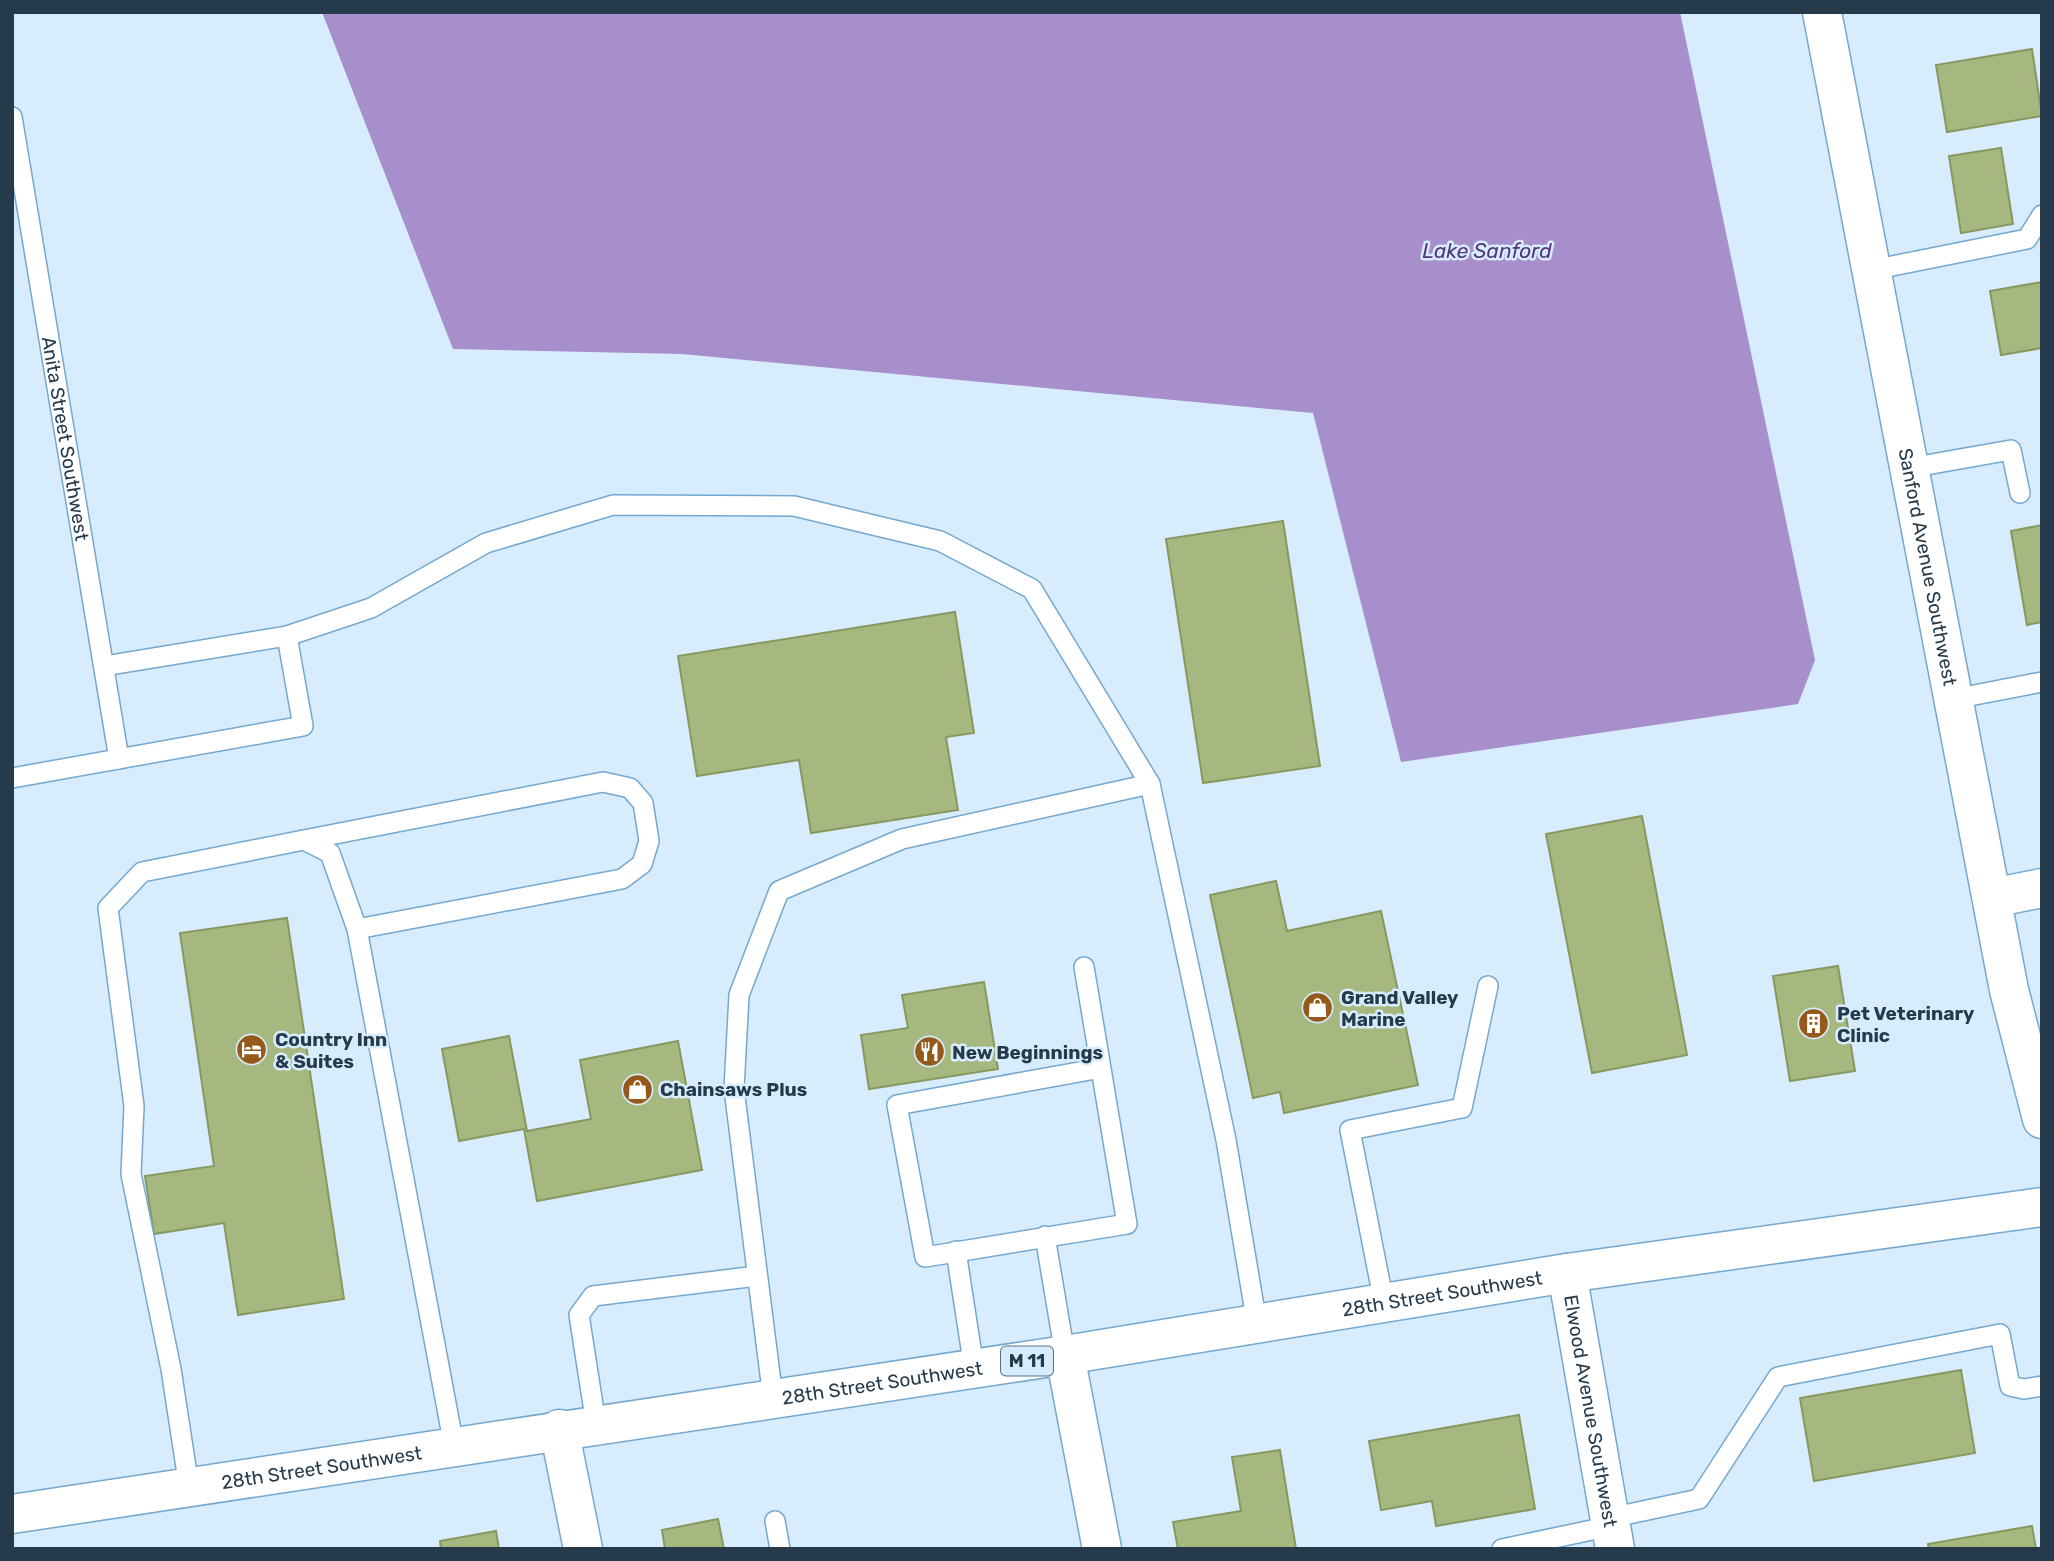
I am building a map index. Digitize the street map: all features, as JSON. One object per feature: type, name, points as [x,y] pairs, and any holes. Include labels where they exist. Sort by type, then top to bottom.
[{"type":"main road","name":"Sanford Avenue Southwest","points":[[1822,12],[2009,990],[2042,1119]]},
{"type":"main road","points":[[1992,898],[2042,888]]},
{"type":"main road","name":"28th Street Southwest","points":[[12,1514],[1065,1355],[1567,1273],[2042,1207]]},
{"type":"main road","name":"Elwood Avenue Southwest","points":[[1567,1273],[1612,1531]]},
{"type":"main road","points":[[1065,1355],[1102,1549]]},
{"type":"main road","points":[[577,1427],[583,1549]]},
{"type":"lane","name":"Anita Street Southwest","points":[[12,117],[119,759]]},
{"type":"lane","points":[[1872,270],[2028,239],[2042,215]]},
{"type":"lane","points":[[1909,468],[2011,450],[2020,493]]},
{"type":"lane","points":[[104,666],[287,636],[371,608],[486,543],[613,505],[794,506],[940,541],[1032,589],[1150,784],[1226,1140],[1257,1324]]},
{"type":"lane","points":[[12,778],[303,726],[287,636]]},
{"type":"lane","points":[[1954,699],[2042,682]]},
{"type":"lane","points":[[189,1487],[171,1369],[131,1174],[134,1106],[108,908],[142,872],[304,840],[603,782],[630,788],[643,803],[649,841],[642,864],[622,879],[356,929]]},
{"type":"lane","points":[[773,1398],[734,1089],[739,995],[779,891],[902,839],[1150,784]]},
{"type":"lane","points":[[304,840],[330,853],[356,929],[454,1446]]},
{"type":"lane","points":[[1084,967],[1101,1068],[1127,1224],[925,1257],[897,1105],[1101,1068]]},
{"type":"lane","points":[[1384,1303],[1350,1130],[1462,1108],[1488,986]]},
{"type":"lane","points":[[1045,1236],[1065,1355]]},
{"type":"lane","points":[[956,1251],[974,1368]]},
{"type":"lane","points":[[577,1427],[579,1315],[593,1296],[757,1276]]},
{"type":"lane","points":[[1502,1549],[1612,1531],[1699,1499],[1778,1377],[2000,1334],[2010,1386],[2024,1389],[2042,1386]]},
{"type":"lane","points":[[775,1521],[780,1549]]},
{"type":"water","name":"Lake Sanford","points":[[322,12],[1680,12],[1815,660],[1798,704],[1401,762],[1313,413],[682,354],[453,349]]},
{"type":"building","points":[[2032,49],[2042,116],[1947,132],[1936,65]]},
{"type":"building","points":[[2001,148],[2013,224],[1961,233],[1949,156]]},
{"type":"building","points":[[2042,282],[2042,348],[2001,355],[1990,291]]},
{"type":"building","points":[[1283,521],[1320,766],[1203,783],[1166,539]]},
{"type":"building","points":[[2042,525],[2042,622],[2027,625],[2011,531]]},
{"type":"building","points":[[955,612],[974,733],[946,737],[958,810],[811,833],[799,760],[697,776],[678,656]]},
{"type":"building","points":[[1642,816],[1687,1055],[1592,1073],[1546,834]]},
{"type":"building","name":"Grand Valley Marine","points":[[1276,881],[1287,931],[1381,911],[1418,1085],[1284,1113],[1280,1092],[1253,1098],[1210,895]]},
{"type":"building","name":"Country Inn & Suites","points":[[287,918],[344,1299],[238,1315],[224,1223],[154,1234],[145,1176],[214,1166],[180,933]]},
{"type":"building","name":"Pet Veterinary Clinic","points":[[1838,966],[1855,1071],[1790,1081],[1773,976]]},
{"type":"building","name":"New Beginnings","points":[[984,982],[998,1069],[869,1089],[861,1035],[908,1028],[902,995]]},
{"type":"building","name":"Chainsaws Plus","points":[[509,1036],[527,1131],[591,1119],[580,1060],[678,1041],[702,1170],[537,1201],[524,1129],[459,1141],[442,1049]]},
{"type":"building","points":[[1961,1370],[1975,1453],[1814,1481],[1800,1398]]},
{"type":"building","points":[[1519,1415],[1535,1509],[1436,1526],[1432,1501],[1381,1510],[1369,1441]]},
{"type":"building","points":[[1280,1450],[1296,1549],[1178,1549],[1173,1522],[1241,1511],[1232,1457]]},
{"type":"building","points":[[718,1519],[724,1549],[665,1549],[662,1530]]},
{"type":"building","points":[[2032,1526],[2036,1549],[1929,1549],[1928,1544]]},
{"type":"building","points":[[496,1531],[499,1549],[441,1549],[440,1541]]},
{"type":"place","name":"Grand Valley Marine","points":[[1318,1008]]},
{"type":"place","name":"Pet Veterinary Clinic","points":[[1814,1024]]},
{"type":"place","name":"Country Inn & Suites","points":[[252,1050]]},
{"type":"place","name":"New Beginnings","points":[[929,1052]]},
{"type":"place","name":"Chainsaws Plus","points":[[637,1089]]}]
